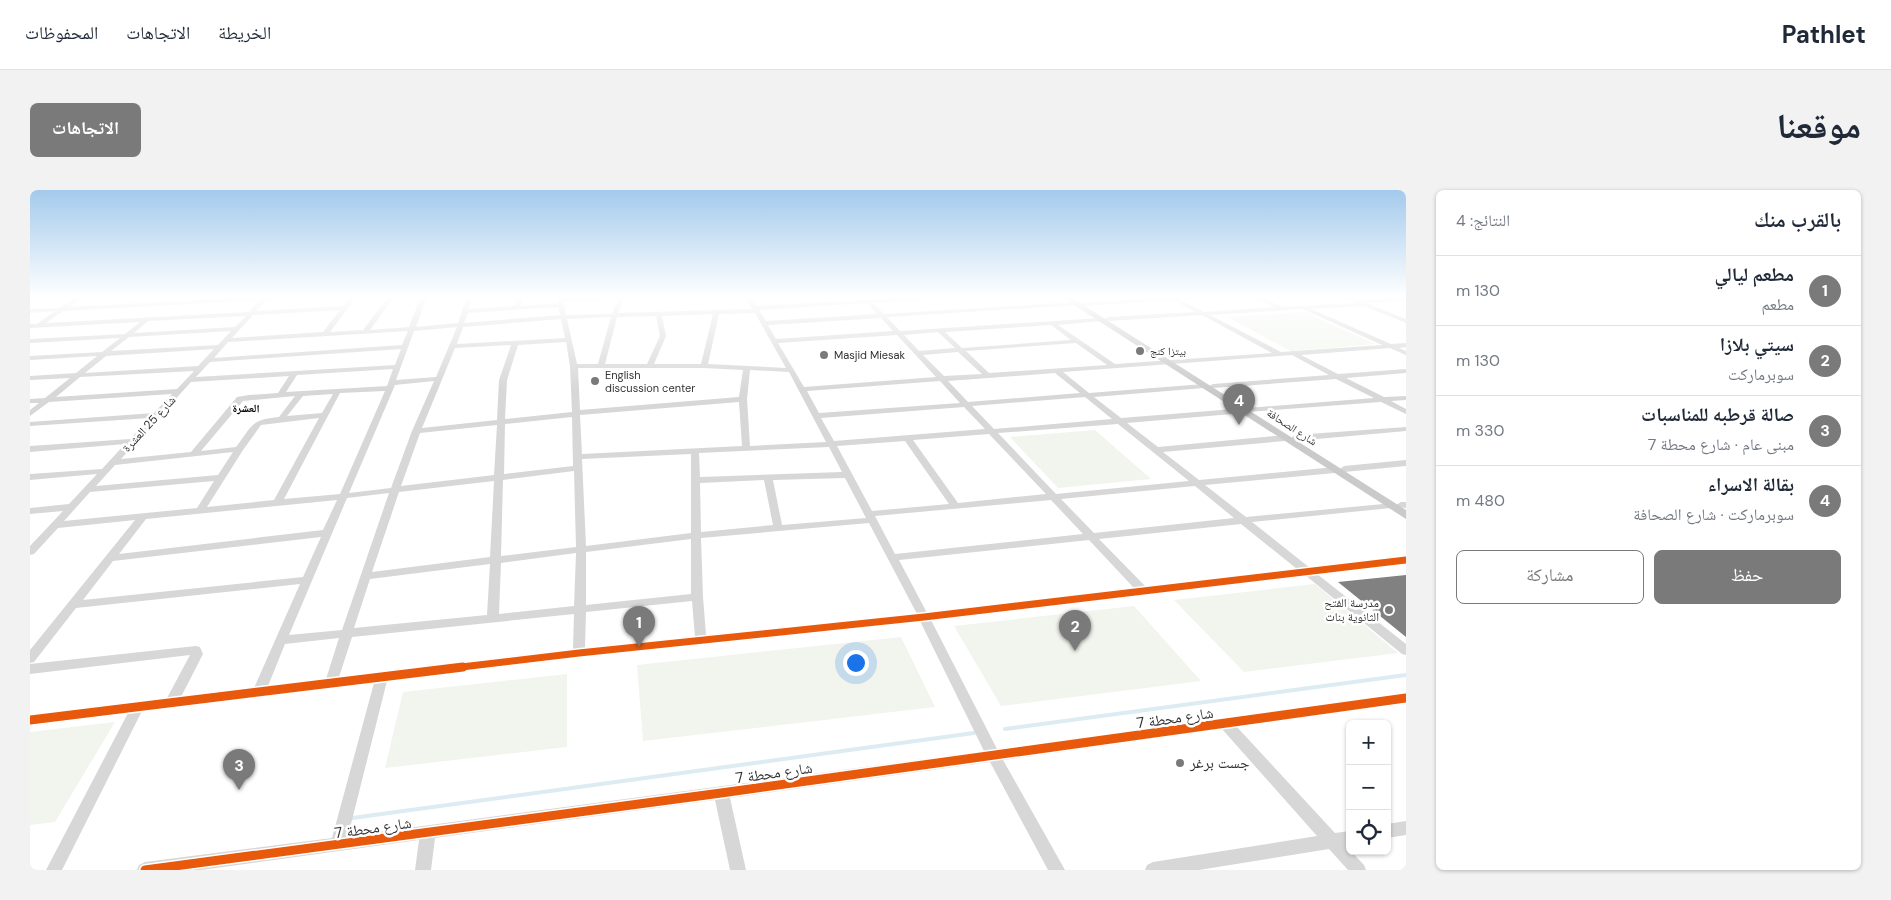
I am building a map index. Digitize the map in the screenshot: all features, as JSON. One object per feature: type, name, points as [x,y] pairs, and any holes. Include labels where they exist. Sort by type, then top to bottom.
[{"type":"main road","name":"شارع الصحافة","points":[[1118,328],[1339,470],[1401,506],[1406,515]]},
{"type":"street","points":[[30,414],[135,328]]},
{"type":"street","points":[[324,335],[330,328]]},
{"type":"street","points":[[365,332],[368,328]]},
{"type":"street","points":[[227,340],[434,328]]},
{"type":"street","points":[[331,683],[416,431],[461,328]]},
{"type":"street","points":[[565,328],[574,366],[579,468],[581,548],[579,652]]},
{"type":"street","points":[[601,365],[611,328]]},
{"type":"street","points":[[650,366],[663,336],[661,328]]},
{"type":"street","points":[[704,366],[713,328]]},
{"type":"street","points":[[767,328],[792,370],[893,557],[994,756],[1057,870]]},
{"type":"street","points":[[894,328],[1143,591]]},
{"type":"street","points":[[775,341],[973,328]]},
{"type":"street","points":[[1059,328],[1113,366]]},
{"type":"street","points":[[1230,328],[1280,354]]},
{"type":"street","points":[[1349,328],[1406,353]]},
{"type":"street","points":[[30,341],[237,329]]},
{"type":"street","name":"شارع 25 العشرة","points":[[30,552],[237,329]]},
{"type":"street","points":[[259,691],[391,385],[411,330]]},
{"type":"street","points":[[938,330],[987,375]]},
{"type":"street","points":[[453,346],[568,340]]},
{"type":"street","points":[[917,352],[1078,341]]},
{"type":"street","points":[[493,617],[504,375],[515,343]]},
{"type":"street","points":[[802,389],[1406,345]]},
{"type":"street","points":[[30,358],[220,347]]},
{"type":"street","points":[[190,380],[295,373],[405,347]]},
{"type":"street","points":[[1292,353],[1406,412]]},
{"type":"street","points":[[208,360],[354,360],[397,367]]},
{"type":"street","points":[[574,366],[704,366],[792,370]]},
{"type":"street","points":[[30,378],[201,368]]},
{"type":"street","points":[[746,449],[743,399],[747,368]]},
{"type":"street","points":[[1056,370],[1406,651]]},
{"type":"street","points":[[816,416],[1406,371]]},
{"type":"street","points":[[280,395],[295,373]]},
{"type":"street","points":[[194,454],[240,399],[338,391],[437,379]]},
{"type":"street","points":[[30,400],[180,390]]},
{"type":"street","points":[[278,502],[338,391]]},
{"type":"street","points":[[282,418],[301,393]]},
{"type":"street","points":[[578,457],[831,444],[1406,398]]},
{"type":"street","points":[[416,431],[743,399]]},
{"type":"street","points":[[30,424],[157,415]]},
{"type":"street","points":[[200,510],[258,423],[282,418],[325,415]]},
{"type":"street","points":[[1154,450],[1406,429]]},
{"type":"street","points":[[908,438],[955,504]]},
{"type":"street","points":[[30,449],[133,441]]},
{"type":"street","points":[[112,463],[239,449]]},
{"type":"street","points":[[695,452],[697,597],[701,641]]},
{"type":"street","points":[[367,576],[581,548],[870,517],[955,504],[1406,463]]},
{"type":"street","points":[[54,525],[344,496],[579,468]]},
{"type":"street","points":[[30,477],[105,470]]},
{"type":"street","points":[[696,480],[848,475]]},
{"type":"street","points":[[86,490],[220,478]]},
{"type":"street","points":[[768,478],[778,528]]},
{"type":"street","points":[[893,557],[1401,506]]},
{"type":"street","points":[[30,511],[71,507]]},
{"type":"street","points":[[30,659],[143,516]]},
{"type":"street","points":[[110,558],[327,533]]},
{"type":"street","points":[[30,720],[579,652],[924,617],[1406,560]]},
{"type":"street","points":[[72,605],[307,580]]},
{"type":"street","points":[[281,640],[697,597]]},
{"type":"street","points":[[30,669],[196,650],[197,654],[170,703]]},
{"type":"street","points":[[338,845],[382,676]]},
{"type":"street","name":"شارع محطة 7","points":[[145,870],[721,794],[1406,698]]},
{"type":"street","points":[[54,870],[138,707]]},
{"type":"street","points":[[1226,724],[1358,870]]},
{"type":"street","points":[[721,794],[738,870]]},
{"type":"street","points":[[1391,830],[1406,828]]},
{"type":"street","points":[[423,870],[428,832]]},
{"type":"street","points":[[1153,870],[1346,839]]},
{"type":"shaded area","points":[[1247,328],[1339,328],[1375,344],[1291,351]]},
{"type":"shaded area","points":[[1095,430],[1151,479],[1058,488],[1010,437]]},
{"type":"shaded area","points":[[1315,584],[1398,653],[1244,672],[1174,600]]},
{"type":"shaded area","points":[[1134,606],[1201,681],[1001,706],[954,626]]},
{"type":"shaded area","points":[[901,637],[935,707],[643,741],[637,665]]},
{"type":"shaded area","points":[[567,674],[567,747],[385,768],[403,692]]},
{"type":"shaded area","points":[[115,722],[55,822],[30,825],[30,732]]},
{"type":"building","name":"مدرسة الفتح الثانوية بنات","points":[[1406,575],[1406,637],[1338,582]]},
{"type":"waterway","points":[[1005,729],[1406,675]]},
{"type":"waterway","points":[[352,818],[974,733]]},
{"type":"cycle path","points":[[30,720],[579,653],[924,617],[1406,560]]},
{"type":"cycle path","points":[[145,870],[721,793],[1406,698]]},
{"type":"place","name":"بيتزا كنج","points":[[1140,351]]},
{"type":"place","name":"Masjid Miesak","points":[[824,355]]},
{"type":"place","name":"English discussion center","points":[[595,381]]},
{"type":"place","name":"بقالة الاسراء","points":[[1239,425]]},
{"type":"place","name":"مدرسة الفتح الثانوية بنات","points":[[1389,610]]},
{"type":"place","name":"مطعم ليالي","points":[[639,647]]},
{"type":"place","name":"سيتي بلازا","points":[[1075,651]]},
{"type":"place","name":"جست برغر","points":[[1180,763]]},
{"type":"place","name":"صالة قرطبه للمناسبات","points":[[239,790]]},
{"type":"district","name":"العشرة","points":[[246,408]]}]
